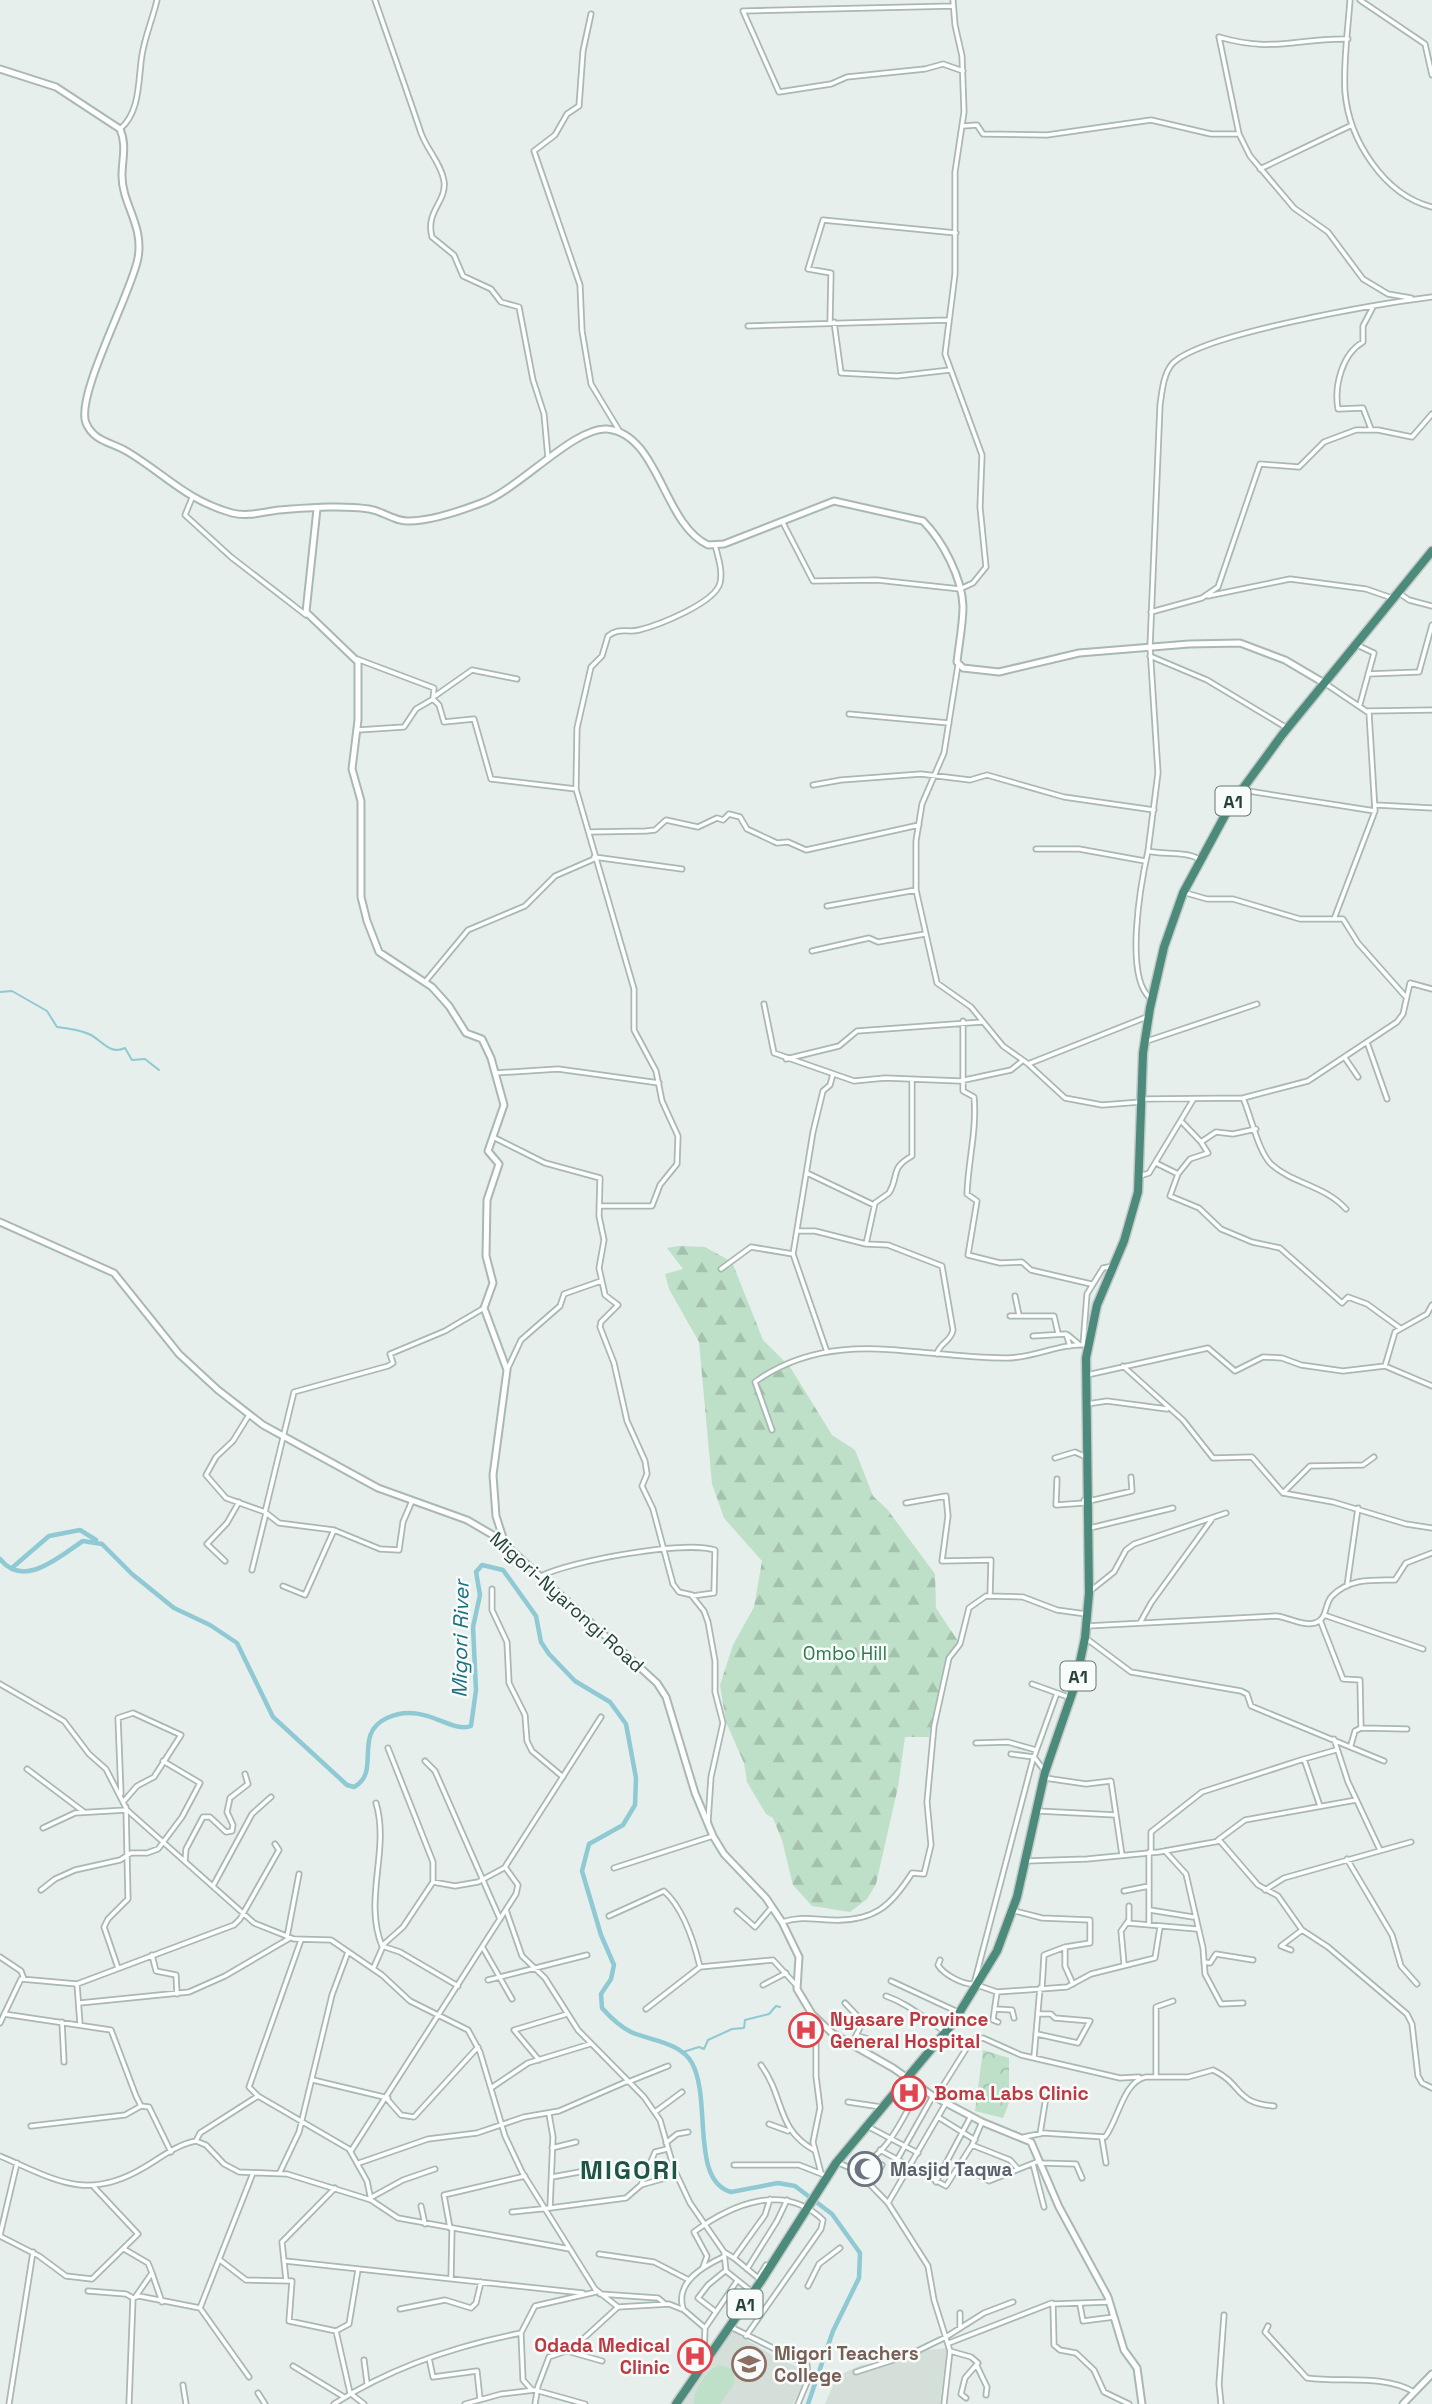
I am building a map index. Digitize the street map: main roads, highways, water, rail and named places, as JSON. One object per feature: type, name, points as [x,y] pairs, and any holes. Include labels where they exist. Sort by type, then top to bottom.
[{"type":"highway","name":"A1","points":[[676,2404],[820,2188],[824,2174],[944,2034],[960,2013],[997,1951],[1013,1910],[1044,1775],[1078,1675],[1087,1626],[1089,1593],[1083,1345],[1099,1296],[1133,1213],[1140,1176],[1140,1101],[1145,1042],[1164,947],[1183,893],[1199,859],[1241,790],[1432,551]]},
{"type":"waterway","points":[[0,992],[12,991],[47,1011],[57,1027],[88,1034],[111,1049],[125,1048],[132,1060],[145,1059],[159,1070]]},
{"type":"waterway","points":[[13,1567],[49,1536],[80,1530],[96,1540]]},
{"type":"waterway","name":"Migori River","points":[[0,1559],[10,1568],[31,1571],[53,1561],[83,1541],[102,1544],[132,1574],[174,1608],[210,1625],[237,1643],[273,1717],[347,1785],[354,1787],[366,1772],[371,1733],[387,1718],[413,1713],[455,1726],[471,1726],[476,1690],[473,1627],[480,1595],[476,1572],[482,1565],[503,1570],[536,1616],[541,1642],[549,1654],[575,1681],[610,1702],[626,1724],[636,1778],[635,1805],[623,1825],[589,1844],[582,1871],[601,1935],[614,1965],[611,1979],[601,1994],[602,2008],[627,2030],[673,2046],[692,2063],[701,2097],[706,2156],[710,2172],[718,2185],[731,2192],[778,2183],[795,2186],[832,2214],[860,2253],[859,2278],[833,2331],[808,2404]]},
{"type":"waterway","points":[[683,2052],[699,2047],[704,2049],[708,2040],[732,2029],[744,2028],[745,2020],[769,2014],[776,2006],[780,2007]]},
{"type":"place","name":"Nyasare Province General Hospital","points":[[806,2030]]},
{"type":"place","name":"Boma Labs Clinic","points":[[909,2093]]},
{"type":"place","name":"Masjid Taqwa","points":[[865,2169]]},
{"type":"place","name":"Odada Medical Clinic","points":[[695,2356]]},
{"type":"place","name":"Migori Teachers College","points":[[749,2364]]},
{"type":"district","name":"MIGORI","points":[[630,2170]]},
{"type":"park label","name":"Ombo Hill","points":[[845,1653]]}]
